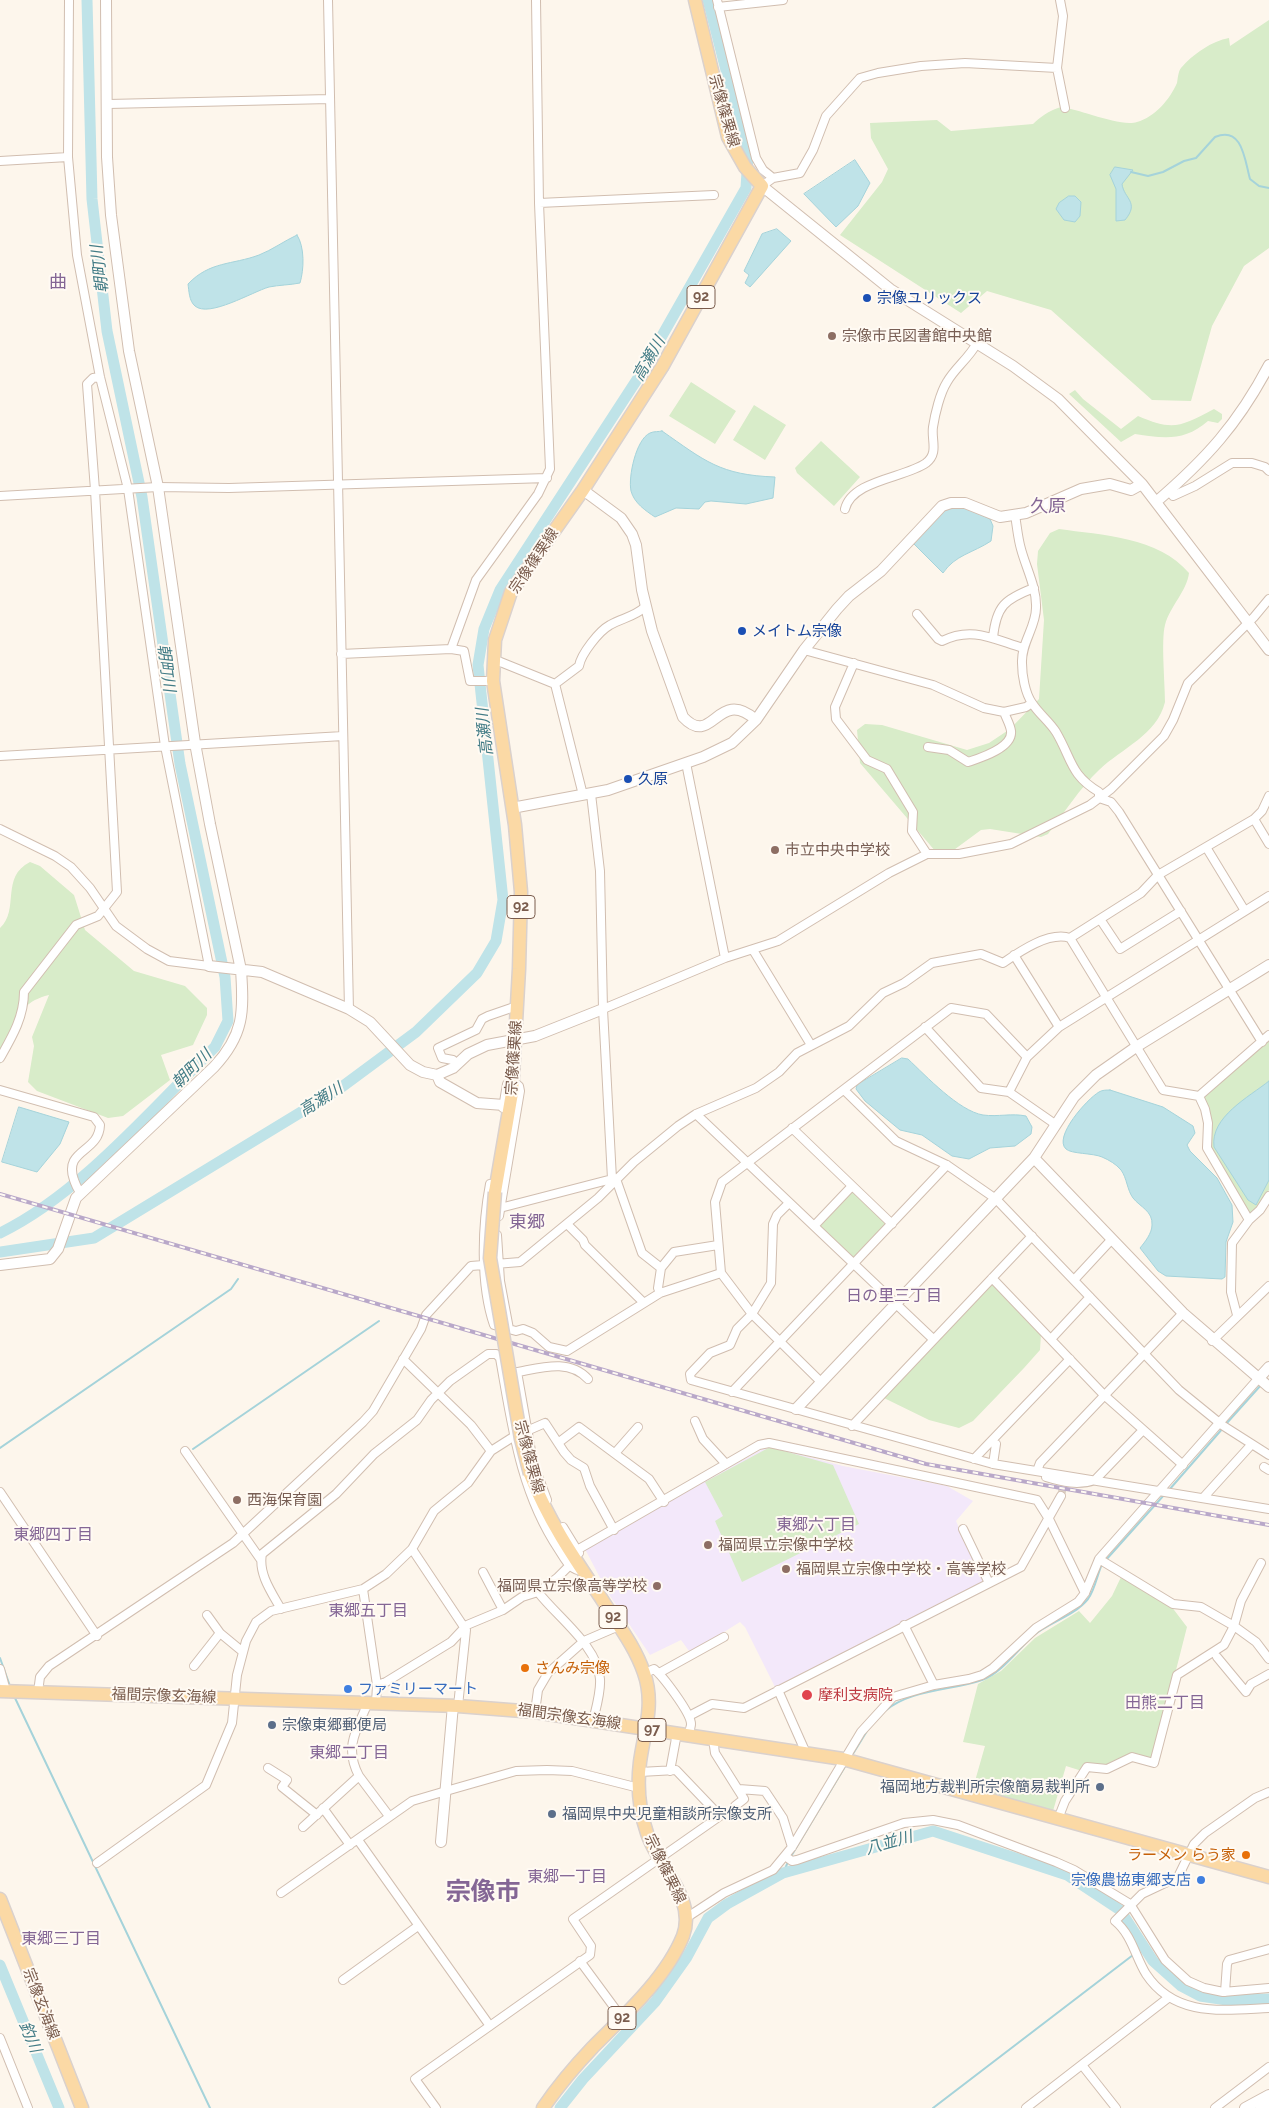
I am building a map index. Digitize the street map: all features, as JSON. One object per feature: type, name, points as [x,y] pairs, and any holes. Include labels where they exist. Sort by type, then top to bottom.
[{"type":"main road","name":"宗像篠栗線","points":[[543,2108],[574,2068],[622,2018],[663,1969],[682,1937],[686,1918],[682,1897],[658,1859],[644,1823],[639,1788],[647,1729],[649,1694],[645,1673],[619,1626],[552,1524],[530,1474],[521,1438],[491,1267],[491,1231],[509,1119],[513,1081],[521,892],[512,808],[490,681],[499,622],[511,592],[583,490],[662,367],[762,186],[745,167],[728,137],[695,0]]},
{"type":"main road","name":"福間宗像玄海線","points":[[8,1691],[455,1706],[535,1712],[843,1759],[1269,1877]]},
{"type":"main road","name":"宗像玄海線","points":[[0,1899],[82,2108]]},
{"type":"street","points":[[69,0],[68,157],[78,255],[100,377],[130,489],[167,746],[209,966]]},
{"type":"street","points":[[0,1265],[50,1259],[58,1249],[79,1191],[95,1183],[229,1051],[239,1031],[242,989],[210,824],[191,744],[153,487],[128,351],[114,242],[107,157],[106,0]]},
{"type":"street","points":[[328,0],[349,1008]]},
{"type":"street","points":[[451,649],[476,580],[547,478],[550,469],[539,204],[536,0]]},
{"type":"street","points":[[773,178],[763,170],[756,158],[718,3],[783,0]]},
{"type":"street","points":[[1060,0],[1063,16],[1057,68],[1065,108]]},
{"type":"street","points":[[1057,68],[966,63],[921,66],[860,78],[826,116],[813,150],[800,173],[773,178],[762,186],[890,289],[977,343],[1058,399],[1142,484],[1269,650]]},
{"type":"street","points":[[108,104],[330,99]]},
{"type":"street","points":[[0,161],[68,157]]},
{"type":"street","points":[[539,204],[714,195]]},
{"type":"street","points":[[845,509],[846,503],[855,493],[902,471],[915,468],[932,457],[934,450],[933,427],[946,384],[977,343]]},
{"type":"street","points":[[1156,502],[1225,436],[1258,388],[1269,365]]},
{"type":"street","points":[[0,1058],[17,1029],[24,1003],[24,992],[76,925],[98,916],[117,892],[95,490],[87,384],[93,378],[100,377]]},
{"type":"street","points":[[1168,491],[1173,496],[1195,486],[1232,462],[1252,463],[1265,467],[1269,471]]},
{"type":"street","points":[[0,496],[153,487],[338,485],[547,478]]},
{"type":"street","points":[[512,808],[608,790],[686,763],[725,747],[756,720],[804,650],[849,596],[882,571],[942,506],[958,502],[995,516],[1015,516],[1081,489],[1110,484],[1131,490],[1142,484]]},
{"type":"street","points":[[583,490],[621,518],[632,534],[636,545],[645,607],[680,711],[686,720],[693,725],[704,726],[726,710],[734,708],[744,710],[756,720]]},
{"type":"street","points":[[1015,516],[1020,547],[1034,588],[1036,609],[1023,648],[1022,663],[1027,692],[1032,703],[1048,720],[1057,734],[1076,774],[1084,784],[1099,792],[1099,798]]},
{"type":"street","points":[[994,638],[998,610],[1007,600],[1034,588]]},
{"type":"street","points":[[0,829],[55,856],[71,868],[90,888],[116,926],[169,961],[262,972],[277,976],[349,1008],[370,1022],[404,1058],[423,1072],[437,1075],[444,1073],[468,1054],[487,1045],[535,1036],[725,958],[778,941],[889,873],[927,854],[959,854],[1011,844],[1090,805],[1164,736],[1173,720],[1188,683],[1248,623],[1269,599]]},
{"type":"street","points":[[555,684],[579,666],[580,656],[608,626],[636,616],[645,607]]},
{"type":"street","points":[[917,614],[938,639],[942,641],[955,634],[965,633],[994,638],[1023,648]]},
{"type":"street","points":[[342,654],[451,649],[464,651],[470,681],[490,681]]},
{"type":"street","points":[[804,650],[933,685],[984,708],[1004,712],[1026,707],[1032,703]]},
{"type":"street","points":[[493,658],[555,684]]},
{"type":"street","points":[[854,664],[836,707],[836,719],[867,760],[887,770],[913,812],[912,831],[927,854]]},
{"type":"street","points":[[555,684],[587,794],[600,871],[603,1008],[615,1178],[642,1253],[661,1268]]},
{"type":"street","points":[[928,747],[949,750],[968,762],[991,754],[1006,744],[1010,737],[1011,732],[1004,712]]},
{"type":"street","points":[[0,756],[343,736]]},
{"type":"street","points":[[686,763],[725,958]]},
{"type":"street","points":[[1070,938],[1141,893],[1158,875],[1254,819],[1262,811],[1269,796]]},
{"type":"street","points":[[1099,798],[1111,802],[1119,812],[1262,1042]]},
{"type":"street","points":[[1254,819],[1269,844]]},
{"type":"street","points":[[1206,847],[1245,911]]},
{"type":"street","points":[[1008,1092],[1027,1057],[1059,1027],[1269,896]]},
{"type":"street","points":[[1100,919],[1120,949],[1181,911]]},
{"type":"street","points":[[38,1692],[40,1677],[49,1666],[97,1636],[242,1536],[363,1422],[373,1411],[421,1329],[426,1315],[471,1266],[484,1263],[520,1262],[567,1224],[615,1178],[678,1126],[696,1114],[756,1088],[779,1072],[797,1053],[849,1026],[883,993],[904,983],[932,963],[981,954],[1003,964],[1014,955],[1043,939],[1064,936],[1070,938],[1163,1090],[1199,1096]]},
{"type":"street","points":[[753,950],[811,1045]]},
{"type":"street","points":[[1014,955],[1059,1027]]},
{"type":"street","points":[[796,1409],[1034,1158],[1074,1097],[1096,1075],[1136,1047],[1269,965]]},
{"type":"street","points":[[457,1064],[453,1060],[442,1058],[438,1048],[476,1030],[482,1019],[517,1006]]},
{"type":"street","points":[[821,1382],[779,1343],[752,1314],[721,1273],[715,1202],[722,1182],[950,1008],[986,1014],[1027,1057]]},
{"type":"street","points":[[925,1027],[981,1088],[1008,1092],[1056,1124]]},
{"type":"street","points":[[1199,1096],[1269,1035]]},
{"type":"street","points":[[437,1075],[440,1082],[477,1103],[504,1105]]},
{"type":"street","points":[[509,1329],[499,1263],[497,1232],[520,1091],[519,1086],[513,1081],[507,1084],[504,1089],[504,1105],[484,1222],[484,1263],[494,1326],[509,1329],[524,1329],[533,1333],[549,1348],[567,1351],[660,1293],[721,1273]]},
{"type":"street","points":[[0,1090],[94,1116],[98,1120],[100,1124],[97,1139],[73,1160],[71,1172],[79,1191]]},
{"type":"street","points":[[844,1090],[896,1141],[947,1165],[996,1199],[1179,1390],[1222,1425],[1269,1455]]},
{"type":"street","points":[[1199,1096],[1205,1109],[1208,1123],[1207,1148],[1249,1220]]},
{"type":"street","points":[[696,1114],[933,1340]]},
{"type":"street","points":[[792,1128],[892,1224]]},
{"type":"street","points":[[1034,1158],[1183,1314],[1212,1341],[1263,1383]]},
{"type":"street","points":[[732,1392],[947,1165]]},
{"type":"street","points":[[500,1208],[615,1178]]},
{"type":"street","points":[[814,1226],[852,1186]]},
{"type":"street","points":[[1237,1315],[1230,1286],[1232,1243],[1249,1220],[1260,1210],[1269,1196]]},
{"type":"street","points":[[790,1203],[777,1215],[774,1224],[771,1283],[752,1314],[737,1329],[730,1346],[710,1353],[690,1374],[691,1380],[992,1464],[1269,1510]]},
{"type":"street","points":[[567,1224],[584,1240],[585,1245],[643,1302]]},
{"type":"street","points":[[852,1426],[1032,1236]]},
{"type":"street","points":[[1074,1280],[1112,1239]]},
{"type":"street","points":[[660,1293],[658,1288],[661,1268],[674,1252],[718,1245]]},
{"type":"street","points":[[992,1278],[1104,1395],[1182,1465]]},
{"type":"street","points":[[1212,1341],[1269,1286]]},
{"type":"street","points":[[1051,1339],[1090,1297]]},
{"type":"street","points":[[1036,1471],[1040,1463],[1183,1314]]},
{"type":"street","points":[[282,1610],[266,1582],[261,1560],[262,1554],[336,1494],[374,1454],[417,1420],[438,1392],[450,1381],[488,1354],[496,1354],[500,1358],[513,1437],[531,1498],[544,1524],[576,1562]]},
{"type":"street","points":[[403,1358],[471,1425],[491,1451]]},
{"type":"street","points":[[974,1459],[1070,1359]]},
{"type":"street","points":[[503,1375],[553,1365],[583,1373],[588,1379]]},
{"type":"street","points":[[686,1918],[724,1893],[773,1870],[792,1847],[843,1759],[848,1755],[861,1732],[893,1697],[934,1685],[982,1675],[993,1668],[1036,1628],[1078,1602],[1085,1593],[1099,1559],[1164,1492],[1182,1465],[1263,1383],[1269,1367]]},
{"type":"street","points":[[517,1372],[533,1462],[550,1507],[576,1562]]},
{"type":"street","points":[[695,1421],[703,1439],[726,1464]]},
{"type":"street","points":[[98,1863],[206,1785],[232,1723],[234,1698],[243,1652],[251,1629],[256,1622],[263,1615],[363,1589],[386,1574],[412,1549],[434,1511],[468,1483],[491,1451],[513,1437],[545,1423],[571,1460],[584,1468],[590,1486],[614,1530]]},
{"type":"street","points":[[558,1443],[579,1427],[616,1452],[649,1479],[664,1502]]},
{"type":"street","points":[[616,1452],[638,1428]]},
{"type":"street","points":[[1036,1471],[1038,1475],[1063,1485],[1086,1483],[1095,1480],[1143,1430]]},
{"type":"street","points":[[377,1685],[386,1682],[451,1642],[465,1628],[503,1610],[522,1596],[538,1592],[558,1578],[614,1530],[759,1445],[769,1443],[1037,1500],[1049,1519],[1085,1593]]},
{"type":"street","points":[[992,1464],[996,1444]]},
{"type":"street","points":[[1204,1498],[1251,1444]]},
{"type":"street","points":[[185,1451],[242,1531],[242,1536],[261,1560]]},
{"type":"street","points":[[0,1492],[97,1636]]},
{"type":"street","points":[[690,1716],[712,1704],[744,1708],[1020,1567],[1061,1496]]},
{"type":"street","points":[[963,1529],[989,1584]]},
{"type":"street","points":[[959,1542],[967,1538]]},
{"type":"street","points":[[412,1549],[465,1628],[465,1651],[455,1706],[441,1842]]},
{"type":"street","points":[[1099,1559],[1173,1604],[1202,1607],[1256,1642],[1269,1659]]},
{"type":"street","points":[[1058,1819],[1065,1801],[1087,1767],[1107,1769],[1132,1757],[1154,1763],[1177,1675],[1224,1645],[1234,1626],[1241,1601],[1261,1564]]},
{"type":"street","points":[[483,1572],[503,1610]]},
{"type":"street","points":[[363,1589],[377,1685],[372,1703],[356,1730],[350,1751],[352,1763],[359,1776],[389,1816]]},
{"type":"street","points":[[538,1592],[549,1606],[584,1641],[600,1677],[593,1721]]},
{"type":"street","points":[[207,1615],[220,1633],[243,1652]]},
{"type":"street","points":[[535,1712],[538,1690],[548,1673],[584,1641],[619,1626]]},
{"type":"street","points":[[904,1626],[934,1685]]},
{"type":"street","points":[[194,1666],[220,1633]]},
{"type":"street","points":[[659,1673],[724,1637]]},
{"type":"street","points":[[1217,1657],[1246,1692],[1251,1684],[1269,1674]]},
{"type":"street","points":[[0,1669],[8,1691]]},
{"type":"street","points":[[645,1673],[654,1669],[659,1673],[690,1716],[691,1724],[682,1734],[670,1771]]},
{"type":"street","points":[[778,1690],[806,1753]]},
{"type":"street","points":[[713,1739],[715,1753],[744,1799],[735,1806]]},
{"type":"street","points":[[268,1768],[287,1780],[282,1787],[317,1814]]},
{"type":"street","points":[[281,1893],[412,1801],[446,1791],[516,1771],[547,1770],[572,1770],[639,1788]]},
{"type":"street","points":[[436,2108],[415,2079],[590,1955],[591,1946],[573,1919],[720,1816],[676,1770],[640,1772]]},
{"type":"street","points":[[303,1827],[359,1776]]},
{"type":"street","points":[[739,1789],[765,1791],[783,1818],[792,1847]]},
{"type":"street","points":[[1269,1792],[1255,1798],[1205,1833],[1194,1844],[1178,1877],[1142,1894],[1115,1921],[1132,1942],[1146,1973],[1168,1998],[1196,2009],[1269,2008]]},
{"type":"street","points":[[323,1808],[350,1845]]},
{"type":"street","points":[[784,1856],[792,1861],[798,1860],[897,1825],[921,1821],[942,1821],[958,1825],[1074,1870],[1129,1906],[1165,1960],[1188,1981],[1204,1988],[1225,1992],[1269,1988]]},
{"type":"street","points":[[358,1840],[490,2026]]},
{"type":"street","points":[[343,1980],[418,1926]]},
{"type":"street","points":[[1225,1992],[1229,1960],[1269,1949]]},
{"type":"street","points":[[580,1961],[622,2018]]},
{"type":"street","points":[[1026,2108],[1168,1998]]},
{"type":"street","points":[[0,2038],[28,2108]]},
{"type":"street","points":[[1082,2065],[1116,2108]]},
{"type":"street","points":[[1220,2107],[1269,2067]]},
{"type":"street","points":[[1245,2108],[1269,2094]]},
{"type":"street","points":[[1260,2108],[1269,2103]]},
{"type":"shaded area","name":"福岡県立宗像中学校・高等学校","points":[[768,1446],[843,1466],[947,1486],[973,1501],[956,1521],[983,1582],[775,1687],[745,1627],[740,1622],[700,1647],[689,1651],[681,1640],[650,1655],[608,1593],[585,1549]]},
{"type":"green space","points":[[1269,20],[1269,248],[1244,266],[1212,326],[1191,401],[1152,400],[1051,310],[987,291],[961,313],[840,235],[882,182],[888,169],[871,138],[870,123],[937,120],[951,131],[1033,124],[1058,108],[1072,109],[1118,122],[1137,122],[1156,112],[1166,101],[1177,83],[1181,68],[1197,53],[1216,42],[1229,38],[1230,46]]},
{"type":"green space","points":[[691,382],[736,411],[715,444],[669,416]]},
{"type":"green space","points":[[1075,390],[1083,399],[1121,429],[1138,416],[1160,424],[1176,425],[1193,420],[1214,409],[1222,414],[1222,419],[1218,423],[1208,421],[1199,428],[1182,435],[1155,437],[1135,434],[1121,442],[1069,394]]},
{"type":"green space","points":[[754,405],[786,425],[765,460],[733,440]]},
{"type":"green space","points":[[821,441],[860,477],[834,506],[797,473],[795,468]]},
{"type":"green space","points":[[1059,529],[1111,536],[1146,545],[1177,561],[1189,573],[1188,580],[1165,625],[1163,651],[1165,702],[1161,713],[1147,732],[1092,777],[1048,834],[1041,837],[990,829],[981,830],[947,855],[936,852],[860,763],[857,730],[865,724],[882,725],[967,750],[989,743],[1010,729],[1039,699],[1044,620],[1037,564],[1038,551],[1050,533]]},
{"type":"green space","points":[[30,862],[40,866],[74,895],[85,930],[134,971],[185,986],[207,1008],[207,1015],[193,1045],[161,1055],[170,1080],[123,1116],[108,1118],[37,1091],[28,1082],[34,1046],[32,1037],[49,995],[35,1000],[20,1015],[12,1044],[0,1064],[0,928],[6,921],[9,912],[15,876],[21,868]]},
{"type":"green space","points":[[1269,1038],[1269,1190],[1254,1213],[1249,1212],[1209,1146],[1203,1094]]},
{"type":"green space","points":[[850,1192],[854,1192],[885,1223],[885,1226],[855,1258],[851,1258],[820,1228],[819,1224]]},
{"type":"green space","points":[[990,1285],[994,1285],[1041,1334],[1040,1350],[1024,1368],[973,1421],[959,1428],[929,1420],[884,1398]]},
{"type":"green space","points":[[770,1447],[833,1465],[859,1524],[742,1582],[715,1521],[723,1516],[705,1482]]},
{"type":"green space","points":[[1122,1575],[1171,1606],[1187,1627],[1153,1760],[1133,1755],[1112,1765],[1083,1766],[1082,1771],[1066,1766],[1053,1811],[973,1788],[985,1746],[963,1742],[978,1684],[1001,1671],[1035,1638],[1079,1611],[1090,1623],[1112,1596]]},
{"type":"water","points":[[855,160],[870,183],[858,206],[836,227],[804,194]]},
{"type":"water","points":[[1115,167],[1133,170],[1122,184],[1130,201],[1131,209],[1125,220],[1116,221],[1116,189],[1110,175]]},
{"type":"water","points":[[1069,196],[1075,196],[1081,202],[1080,216],[1075,222],[1064,220],[1056,209],[1059,203]]},
{"type":"water","points":[[777,229],[791,241],[750,287],[745,283],[749,275],[744,271],[762,234]]},
{"type":"water","points":[[297,235],[300,240],[303,259],[300,283],[269,287],[231,303],[210,309],[202,309],[193,304],[188,284],[205,271],[213,267],[259,255]]},
{"type":"water","points":[[662,431],[690,451],[726,469],[756,476],[775,477],[773,498],[746,504],[711,501],[705,502],[699,509],[676,508],[655,517],[635,499],[630,485],[634,459],[641,443],[650,433]]},
{"type":"water","points":[[949,507],[964,507],[990,519],[993,526],[991,541],[953,562],[943,573],[913,543],[941,512]]},
{"type":"water","points":[[902,1058],[908,1059],[953,1100],[974,1112],[983,1115],[1026,1116],[1032,1127],[1031,1134],[1015,1146],[990,1148],[969,1159],[952,1156],[922,1135],[900,1130],[865,1101],[856,1089],[857,1085]]},
{"type":"water","points":[[1269,1081],[1269,1180],[1256,1205],[1248,1200],[1214,1147],[1214,1136],[1224,1117],[1232,1109]]},
{"type":"water","points":[[1110,1090],[1163,1107],[1193,1126],[1195,1133],[1187,1145],[1190,1151],[1217,1178],[1232,1205],[1233,1222],[1226,1242],[1225,1277],[1222,1279],[1166,1276],[1158,1271],[1140,1248],[1151,1231],[1152,1220],[1133,1198],[1121,1170],[1112,1162],[1102,1157],[1072,1152],[1066,1149],[1063,1143],[1064,1136],[1073,1119],[1094,1096],[1101,1091]]},
{"type":"water","points":[[19,1107],[69,1122],[60,1144],[37,1172],[2,1162]]},
{"type":"waterway","name":"朝町川","points":[[0,1233],[29,1217],[58,1197],[114,1149],[215,1047],[228,1021],[225,977],[180,764],[142,497],[107,331],[92,199],[87,0]]},
{"type":"waterway","name":"高瀬川","points":[[0,1252],[94,1238],[339,1089],[416,1032],[477,973],[496,941],[503,900],[478,665],[484,629],[500,590],[638,378],[746,188],[748,156],[708,0]]},
{"type":"waterway","points":[[1131,172],[1148,176],[1163,172],[1184,161],[1196,158],[1215,137],[1224,135],[1232,136],[1241,147],[1250,179],[1259,186],[1269,188]]},
{"type":"waterway","points":[[0,1448],[231,1289],[238,1279]]},
{"type":"waterway","points":[[193,1449],[379,1321]]},
{"type":"waterway","points":[[1226,1424],[1261,1385]]},
{"type":"waterway","points":[[1169,1490],[1223,1428]]},
{"type":"waterway","points":[[1105,1561],[1164,1495]]},
{"type":"waterway","points":[[885,1711],[895,1704],[919,1694],[970,1684],[989,1677],[1010,1660],[1034,1635],[1082,1605],[1092,1591],[1102,1564]]},
{"type":"waterway","points":[[0,1658],[10,1686]]},
{"type":"waterway","points":[[15,1698],[210,2108]]},
{"type":"waterway","points":[[851,1757],[867,1731]]},
{"type":"waterway","points":[[790,1858],[846,1765]]},
{"type":"waterway","name":"八並川","points":[[560,2108],[583,2079],[655,2002],[687,1957],[708,1918],[727,1904],[783,1873],[933,1831],[1067,1875],[1120,1910],[1153,1961],[1181,1986],[1200,1996],[1227,2000],[1269,1999]]},
{"type":"waterway","points":[[783,1873],[788,1862]]},
{"type":"waterway","points":[[933,2108],[1133,1955]]},
{"type":"waterway","name":"釣川","points":[[0,1965],[59,2108]]},
{"type":"tunnel","points":[[1061,1496],[1063,1487]]},
{"type":"railway","points":[[0,1194],[926,1464],[1269,1525]]},
{"type":"place","name":"宗像ユリックス","points":[[867,298]]},
{"type":"place","name":"宗像市民図書館中央館","points":[[832,336]]},
{"type":"place","name":"メイトム宗像","points":[[742,631]]},
{"type":"place","name":"久原","points":[[628,779]]},
{"type":"place","name":"市立中央中学校","points":[[775,850]]},
{"type":"place","name":"西海保育園","points":[[237,1500]]},
{"type":"place","name":"福岡県立宗像中学校","points":[[708,1545]]},
{"type":"place","name":"福岡県立宗像中学校・高等学校","points":[[786,1569]]},
{"type":"place","name":"福岡県立宗像高等学校","points":[[657,1586]]},
{"type":"place","name":"さんみ宗像","points":[[525,1668]]},
{"type":"place","name":"ファミリーマート","points":[[348,1689]]},
{"type":"place","name":"摩利支病院","points":[[807,1695]]},
{"type":"place","name":"宗像東郷郵便局","points":[[272,1725]]},
{"type":"place","name":"福岡地方裁判所宗像簡易裁判所","points":[[1100,1787]]},
{"type":"place","name":"福岡県中央児童相談所宗像支所","points":[[552,1814]]},
{"type":"place","name":"ラーメン らう家","points":[[1246,1855]]},
{"type":"place","name":"宗像農協東郷支店","points":[[1201,1880]]},
{"type":"district","name":"曲","points":[[58,283]]},
{"type":"district","name":"久原","points":[[1048,507]]},
{"type":"district","name":"東郷","points":[[527,1223]]},
{"type":"district","name":"日の里三丁目","points":[[894,1296]]},
{"type":"district","name":"東郷六丁目","points":[[816,1525]]},
{"type":"district","name":"東郷四丁目","points":[[53,1535]]},
{"type":"district","name":"東郷五丁目","points":[[368,1611]]},
{"type":"district","name":"田熊二丁目","points":[[1165,1703]]},
{"type":"district","name":"東郷二丁目","points":[[349,1753]]},
{"type":"district","name":"東郷一丁目","points":[[567,1877]]},
{"type":"district","name":"宗像市","points":[[483,1892]]},
{"type":"district","name":"東郷三丁目","points":[[61,1939]]}]
